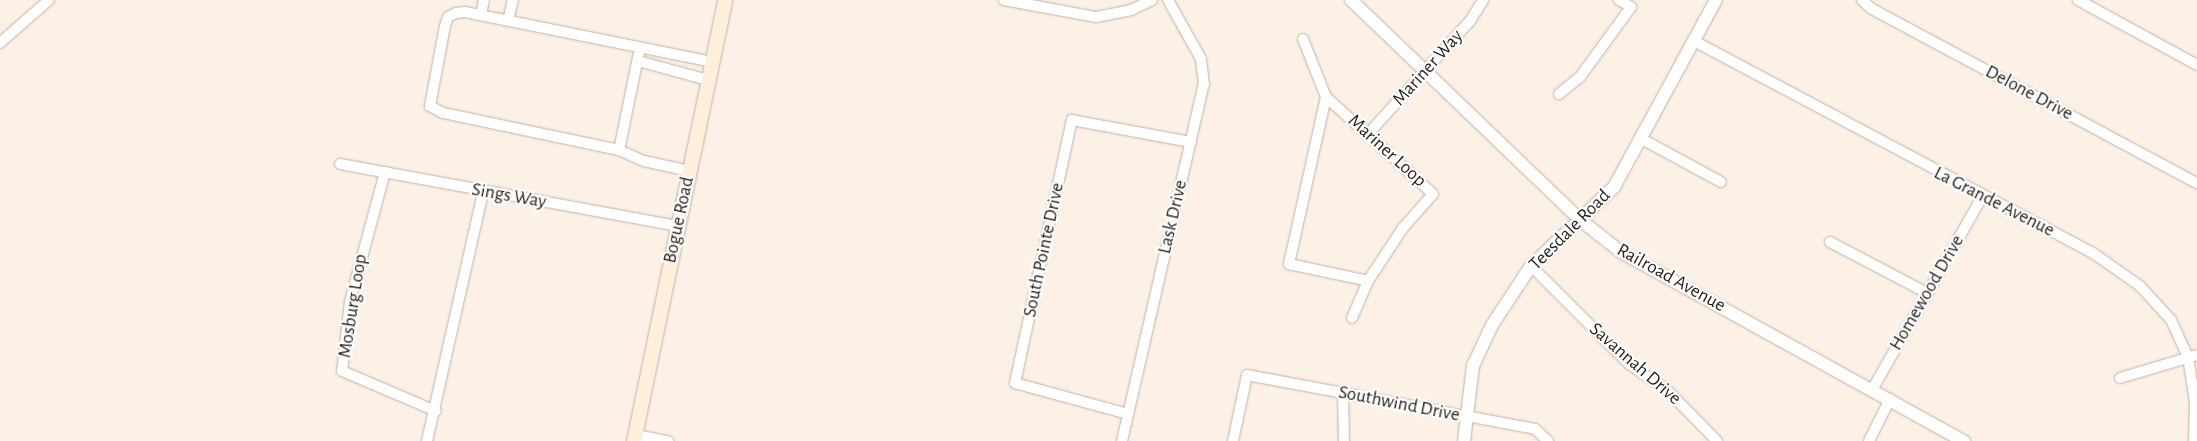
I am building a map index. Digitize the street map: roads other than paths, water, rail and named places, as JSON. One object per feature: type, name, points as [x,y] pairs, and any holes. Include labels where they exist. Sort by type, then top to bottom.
[{"type":"main road","name":"Bogue Road","points":[[635,438],[725,0]]},
{"type":"street","points":[[0,43],[49,0]]},
{"type":"street","points":[[481,15],[484,0]]},
{"type":"street","points":[[508,21],[512,0]]},
{"type":"street","points":[[1004,0],[1037,4],[1096,17],[1131,10],[1152,0]]},
{"type":"street","name":"Lask Drive","points":[[1122,441],[1204,84],[1201,59],[1168,0]]},
{"type":"street","name":"Railroad Avenue","points":[[1351,0],[1578,218],[1621,252],[1964,441]]},
{"type":"street","name":"Mariner Way","points":[[1369,133],[1470,22],[1483,0]]},
{"type":"street","points":[[1559,94],[1580,77],[1631,7],[1619,0]]},
{"type":"street","name":"Teesdale Road","points":[[1464,441],[1473,366],[1492,325],[1531,266],[1578,218],[1614,187],[1716,0]]},
{"type":"street","name":"Delone Drive","points":[[1862,0],[1872,9],[2197,184]]},
{"type":"street","points":[[2078,0],[2197,65]]},
{"type":"street","points":[[689,171],[644,161],[620,150],[434,110],[430,99],[448,18],[465,12],[712,62]]},
{"type":"street","name":"Mariner Loop","points":[[1303,39],[1326,97],[1369,133],[1433,194],[1403,228],[1368,281],[1352,318]]},
{"type":"street","name":"La Grande Avenue","points":[[1694,41],[1982,197],[2093,253],[2140,286],[2171,320],[2193,356],[2196,439]]},
{"type":"street","points":[[620,150],[640,48]]},
{"type":"street","points":[[638,61],[708,80]]},
{"type":"street","name":"Mariner Loop","points":[[1326,97],[1289,264],[1368,281]]},
{"type":"street","name":"South Pointe Drive","points":[[1128,414],[1015,383],[1072,120],[1190,142]]},
{"type":"street","points":[[1640,138],[1721,182]]},
{"type":"street","name":"Sings Way","points":[[340,164],[483,192],[678,226]]},
{"type":"street","name":"Mosburg Loop","points":[[385,172],[350,302],[342,371],[436,411]]},
{"type":"street","points":[[427,441],[436,411],[483,192]]},
{"type":"street","name":"Homewood Drive","points":[[1872,390],[1982,197]]},
{"type":"street","points":[[1830,242],[1927,293]]},
{"type":"street","name":"Savannah Drive","points":[[1531,266],[1629,364],[1668,391],[1716,441]]},
{"type":"street","points":[[2120,378],[2193,356]]},
{"type":"street","name":"Southwind Drive","points":[[1233,441],[1246,375],[1535,429],[1548,441]]},
{"type":"street","points":[[1343,393],[1344,441]]},
{"type":"street","points":[[1869,441],[1890,399]]},
{"type":"street","points":[[635,438],[668,441]]}]
